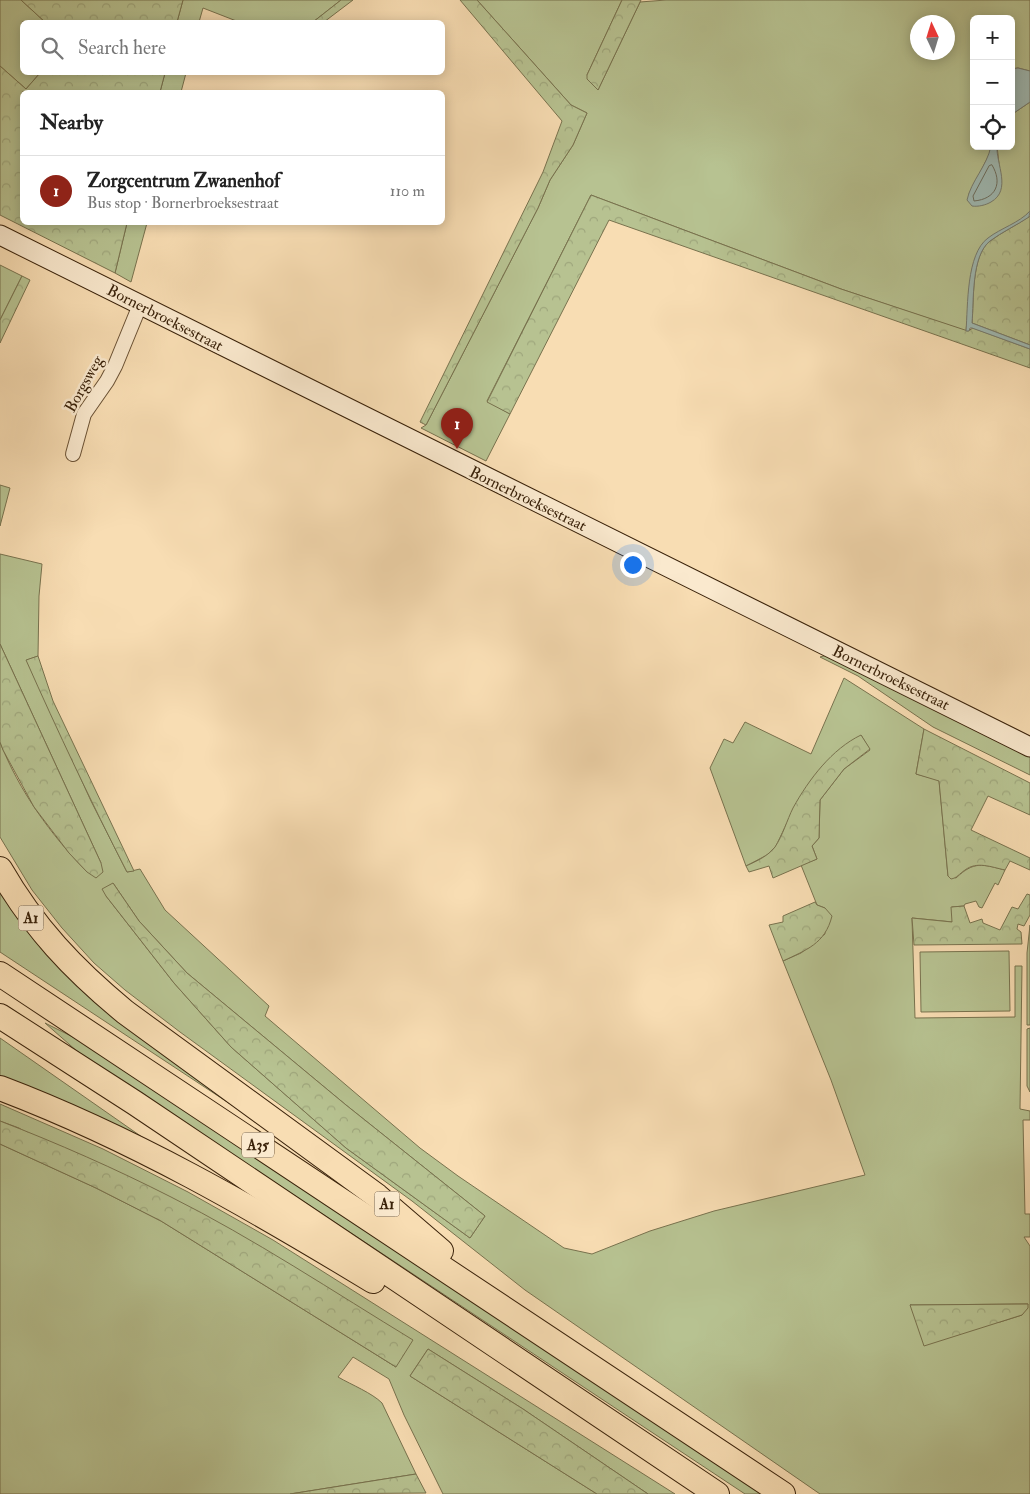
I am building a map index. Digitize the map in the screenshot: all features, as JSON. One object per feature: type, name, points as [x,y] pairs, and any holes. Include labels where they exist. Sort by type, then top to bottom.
[{"type":"highway","name":"A1","points":[[0,869],[34,921],[69,962],[125,1012],[378,1196],[516,1316],[783,1494]]},
{"type":"highway","name":"A35","points":[[0,974],[516,1316]]},
{"type":"highway","name":"A35","points":[[0,1016],[143,1109],[451,1316]]},
{"type":"highway","points":[[0,1088],[120,1139],[249,1206],[404,1300],[451,1316],[717,1494]]},
{"type":"main road","name":"Bornerbroeksestraat","points":[[0,235],[1030,747]]},
{"type":"street","name":"Borgsweg","points":[[74,454],[84,414],[103,388],[115,366],[140,306]]},
{"type":"green space","points":[[0,0],[21,0],[43,20],[20,20],[20,75],[38,75],[26,89],[0,66]]},
{"type":"green space","points":[[21,0],[183,0],[178,20],[43,20]]},
{"type":"green space","points":[[183,0],[341,0],[316,20],[234,20],[203,8],[200,20],[178,20]]},
{"type":"green space","points":[[341,0],[353,0],[327,20],[316,20]]},
{"type":"green space","points":[[460,0],[477,0],[571,105],[587,113],[573,145],[550,180],[538,208],[426,425],[420,422],[543,172],[562,121]]},
{"type":"green space","points":[[477,0],[622,0],[587,75],[598,90],[640,2],[666,0],[1030,0],[1030,71],[1015,68],[1015,15],[970,15],[970,150],[990,150],[969,194],[1000,173],[997,150],[1015,150],[1015,112],[1030,102],[1030,211],[971,276],[966,331],[841,289],[591,195],[487,401],[510,414],[486,461],[421,428],[426,425],[538,208],[550,180],[573,145],[587,113],[571,105]]},
{"type":"green space","points":[[622,0],[641,0],[598,90],[587,79],[587,75]]},
{"type":"green space","points":[[0,66],[26,89],[38,75],[164,75],[161,90],[20,90],[20,225],[127,225],[115,273],[0,215]]},
{"type":"green space","points":[[164,75],[185,75],[182,90],[161,90]]},
{"type":"green space","points":[[591,195],[841,289],[968,331],[973,328],[1030,349],[1030,368],[609,220],[510,414],[487,402]]},
{"type":"green space","points":[[1030,216],[1030,345],[972,323],[976,267],[979,257],[990,241]]},
{"type":"green space","points":[[127,225],[146,225],[131,282],[115,273]]},
{"type":"green space","points":[[0,265],[22,276],[0,320]]},
{"type":"green space","points":[[22,276],[30,280],[0,343],[0,320]]},
{"type":"green space","points":[[0,485],[10,488],[0,526]]},
{"type":"green space","points":[[0,554],[42,564],[39,596],[38,656],[27,660],[91,801],[127,872],[140,869],[165,910],[269,1006],[265,1016],[420,1148],[564,1248],[592,1254],[650,1231],[714,1211],[865,1175],[831,1080],[783,961],[801,953],[825,934],[825,908],[817,905],[801,865],[817,859],[812,846],[819,838],[820,800],[844,769],[870,750],[861,735],[794,808],[776,846],[767,855],[746,866],[710,768],[724,739],[733,743],[745,722],[811,754],[844,678],[924,729],[916,774],[939,780],[948,876],[956,878],[973,866],[979,865],[1005,870],[998,885],[995,883],[982,908],[979,907],[976,901],[964,906],[952,907],[953,922],[912,918],[915,1018],[1015,1017],[1015,966],[1022,966],[1020,1109],[1030,1111],[1030,1120],[1023,1120],[1025,1214],[1030,1214],[1030,1237],[1024,1237],[1030,1246],[1030,1494],[820,1494],[525,1290],[412,1201],[125,990],[94,963],[62,928],[32,890],[0,837],[0,742],[26,795],[61,843],[87,872],[101,863],[0,644]],"holes":[[[113,883],[139,921],[187,973],[346,1105],[485,1216],[470,1238],[346,1148],[231,1047],[174,983],[106,896]],[[1028,1304],[1022,1315],[1000,1322],[910,1305]]]},
{"type":"green space","points":[[0,644],[101,863],[103,872],[96,878],[87,872],[69,853],[34,807],[3,750],[0,742]]},
{"type":"green space","points":[[827,655],[1030,754],[1030,775],[933,727],[858,676],[820,657]]},
{"type":"green space","points":[[38,656],[53,701],[134,871],[127,872],[75,767],[26,660]]},
{"type":"green space","points":[[924,729],[1030,783],[1030,815],[988,796],[971,830],[1030,858],[1030,870],[1010,861],[1005,870],[979,865],[970,867],[951,879],[948,876],[939,781],[916,774]]},
{"type":"green space","points":[[861,735],[870,749],[844,769],[820,800],[819,838],[812,846],[817,859],[773,878],[769,866],[749,872],[746,866],[766,856],[775,847],[793,808],[806,786],[822,766],[840,748]]},
{"type":"green space","points":[[113,883],[139,921],[187,973],[346,1105],[485,1216],[470,1238],[346,1148],[231,1047],[174,983],[106,896],[102,889]]},
{"type":"green space","points":[[0,884],[259,1123],[0,952]]},
{"type":"green space","points":[[1027,894],[1030,895],[1030,915],[1024,926],[1018,924],[1017,929],[1021,932],[1022,944],[914,945],[912,918],[952,922],[951,907],[964,906],[970,923],[982,919],[983,923],[1000,930],[1012,907],[1018,909]]},
{"type":"green space","points":[[815,902],[817,905],[825,908],[832,916],[829,926],[814,945],[783,961],[769,925],[783,922],[783,916]]},
{"type":"green space","points":[[1030,925],[1030,1025],[1027,1025],[1027,953]]},
{"type":"green space","points":[[1009,951],[1010,1011],[921,1012],[920,952]]},
{"type":"green space","points":[[45,1023],[87,1044],[765,1494],[745,1494],[78,1052]]},
{"type":"green space","points":[[1030,1028],[1030,1092],[1027,1086],[1027,1029]]},
{"type":"green space","points":[[0,1038],[175,1160],[0,1078]]},
{"type":"green space","points":[[0,1104],[103,1149],[188,1192],[273,1240],[675,1494],[648,1494],[523,1409],[428,1349],[410,1376],[597,1494],[443,1494],[404,1415],[389,1379],[353,1357],[338,1377],[367,1392],[382,1403],[416,1474],[290,1494],[0,1494],[0,1144],[96,1188],[161,1221],[396,1367],[19,1128],[0,1121]]},
{"type":"green space","points":[[0,1121],[108,1166],[202,1213],[413,1340],[396,1367],[161,1221],[96,1188],[0,1144]]},
{"type":"green space","points":[[1028,1304],[1028,1308],[1022,1315],[924,1346],[910,1305]]},
{"type":"green space","points":[[428,1349],[523,1409],[648,1494],[597,1494],[410,1376]]},
{"type":"green space","points":[[416,1474],[426,1493],[290,1494]]},
{"type":"water","points":[[1015,68],[1030,71],[1030,102],[1015,112],[1015,105]]},
{"type":"water","points":[[990,150],[997,150],[1002,184],[1001,191],[989,203],[972,206],[967,200],[969,193]]},
{"type":"water","points":[[1030,211],[1029,217],[990,241],[979,257],[976,268],[972,323],[1030,345],[1030,349],[972,328],[966,331],[969,281],[981,246],[988,238],[1021,219]]},
{"type":"place","name":"Zorgcentrum Zwanenhof","points":[[457,449]]}]
